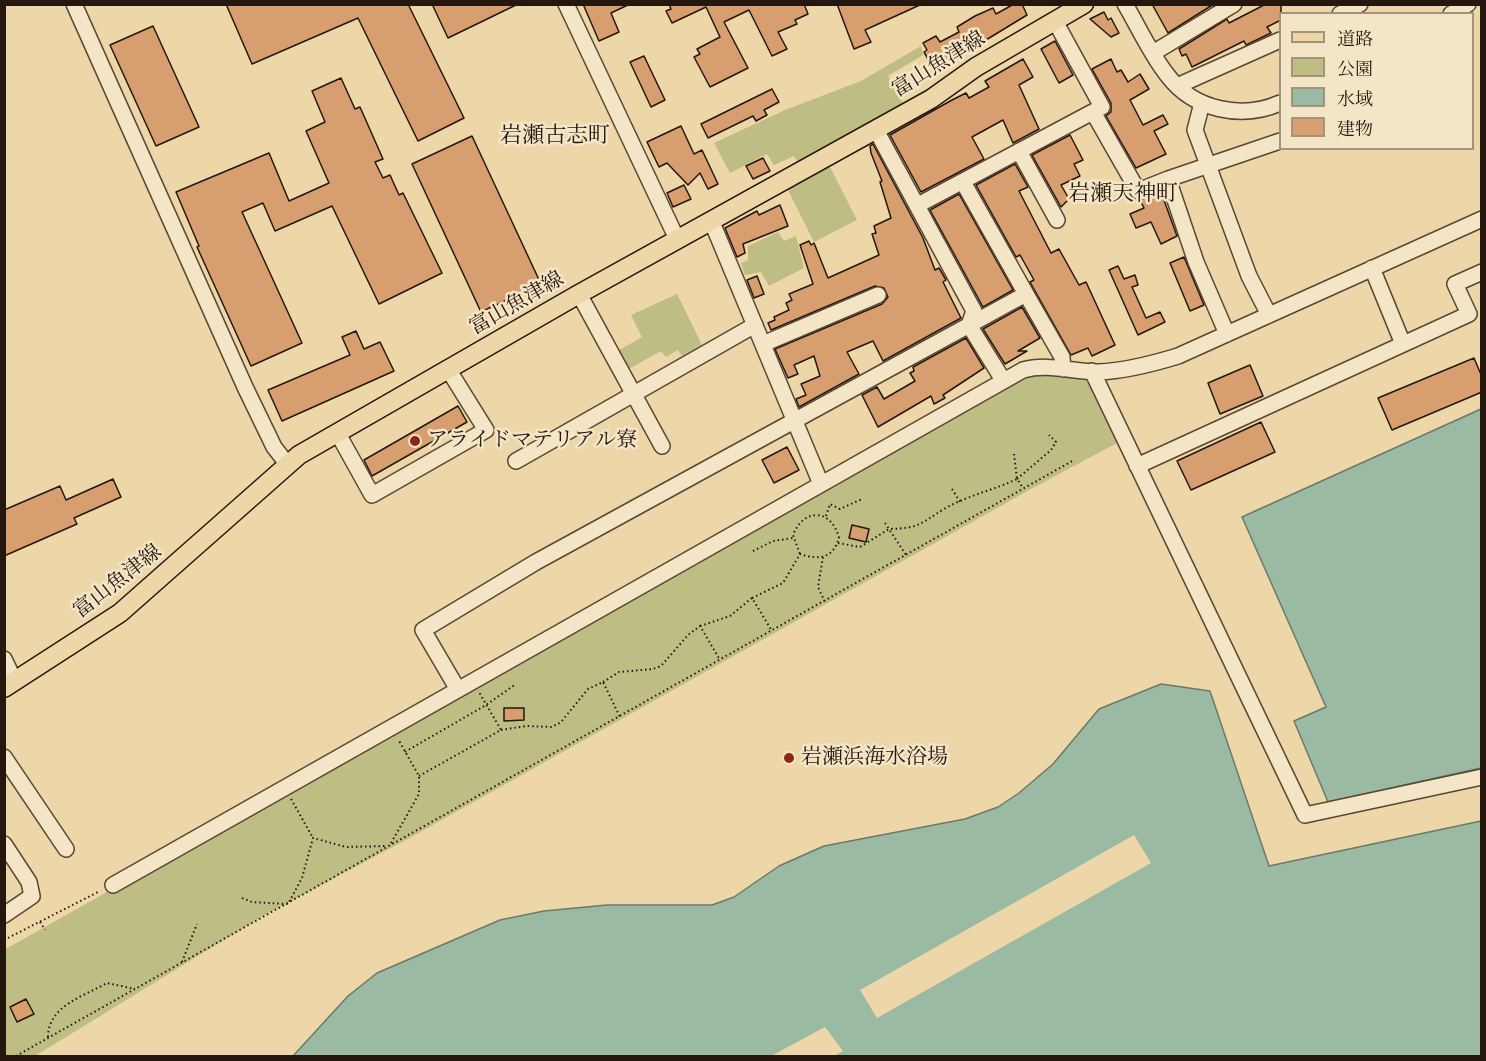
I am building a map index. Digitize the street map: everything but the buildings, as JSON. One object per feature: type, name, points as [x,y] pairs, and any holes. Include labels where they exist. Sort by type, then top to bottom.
[{"type":"main road","name":"富山魚津線","points":[[10,685],[120,613],[288,465],[337,432],[711,220],[876,130],[1084,4]]},
{"type":"street","points":[[74,4],[245,387],[274,447],[288,465]]},
{"type":"street","points":[[566,4],[678,239]]},
{"type":"street","points":[[1125,4],[1153,53],[1177,86],[1202,103],[1239,112],[1270,108],[1279,104]]},
{"type":"street","points":[[1153,53],[1234,4]]},
{"type":"street","points":[[1344,12],[1360,4]]},
{"type":"street","points":[[1454,12],[1468,4]]},
{"type":"street","points":[[918,205],[1102,106],[1055,21]]},
{"type":"street","points":[[1177,86],[1279,41]]},
{"type":"street","points":[[1202,103],[1195,130],[1249,276],[1269,315]]},
{"type":"street","points":[[1093,112],[1138,191],[1279,142]]},
{"type":"street","points":[[876,130],[974,311],[969,325]]},
{"type":"street","points":[[1019,151],[1057,220]]},
{"type":"street","points":[[1168,179],[1196,262],[1227,334]]},
{"type":"street","points":[[963,182],[1062,357],[1064,369]]},
{"type":"street","points":[[113,885],[1003,380],[1036,366],[1092,371],[1148,365],[1178,357],[1482,219]]},
{"type":"street","points":[[711,220],[821,484]]},
{"type":"street","points":[[1372,268],[1403,344]]},
{"type":"street","points":[[1137,466],[1469,314],[1455,284],[1482,272]]},
{"type":"street","points":[[579,294],[662,446]]},
{"type":"street","points":[[457,688],[423,630],[536,562],[795,423],[1026,294]]},
{"type":"street","points":[[763,344],[878,295]]},
{"type":"street","points":[[516,461],[755,325]]},
{"type":"street","points":[[969,325],[1003,380]]},
{"type":"street","points":[[337,432],[372,495],[486,430],[448,369]]},
{"type":"street","points":[[1092,371],[1305,815],[1482,777]]},
{"type":"street","points":[[4,659],[10,685]]},
{"type":"street","points":[[4,756],[66,849]]},
{"type":"street","points":[[4,844],[29,882],[32,896],[4,915]]},
{"type":"path","points":[[838,543],[860,547],[889,530],[909,529],[926,523],[942,510],[1017,479],[1051,450],[1056,442],[1049,435]]},
{"type":"path","points":[[1014,454],[1017,479],[1023,488]]},
{"type":"path","points":[[16,1056],[1074,460]]},
{"type":"path","points":[[952,489],[960,502]]},
{"type":"path","points":[[826,516],[830,504],[840,508],[862,499]]},
{"type":"path","points":[[826,516],[836,527],[838,543],[830,555],[813,558],[800,554],[793,538],[796,526],[806,518],[826,516]]},
{"type":"path","points":[[885,523],[906,555]]},
{"type":"path","points":[[753,551],[773,541],[793,538]]},
{"type":"path","points":[[419,776],[501,730],[526,726],[552,727],[561,722],[588,689],[619,672],[653,669],[661,666],[688,635],[700,626],[730,616],[752,598],[783,583],[800,554]]},
{"type":"path","points":[[823,557],[818,587],[825,602]]},
{"type":"path","points":[[752,598],[772,631]]},
{"type":"path","points":[[700,626],[720,660]]},
{"type":"path","points":[[471,680],[501,730]]},
{"type":"path","points":[[603,682],[620,717]]},
{"type":"path","points":[[405,752],[486,705],[516,684]]},
{"type":"path","points":[[390,845],[419,794],[419,776],[391,726]]},
{"type":"path","points":[[284,786],[313,838],[302,878],[288,904]]},
{"type":"path","points":[[313,838],[346,847],[390,845]]},
{"type":"path","points":[[4,940],[113,885]]},
{"type":"path","points":[[242,898],[252,902],[288,904]]},
{"type":"path","points":[[40,922],[45,930]]},
{"type":"path","points":[[182,962],[197,924]]},
{"type":"path","points":[[48,1038],[48,1031],[57,1011],[107,983],[135,989]]},
{"type":"green space","points":[[921,46],[923,55],[888,76],[904,104],[798,163],[794,156],[774,165],[767,154],[730,173],[714,143],[785,110],[861,81]]},
{"type":"green space","points":[[829,165],[857,220],[814,242],[787,188]]},
{"type":"green space","points":[[778,232],[784,241],[796,236],[804,268],[769,286],[761,272],[745,275],[741,263],[748,260],[748,246]]},
{"type":"green space","points":[[677,294],[702,345],[682,356],[678,350],[666,357],[661,351],[625,371],[616,352],[642,337],[631,315]]},
{"type":"green space","points":[[1055,373],[1085,377],[1117,443],[406,840],[263,916],[35,1056],[5,1056],[4,950],[994,392],[1027,377]]},
{"type":"water","points":[[1481,409],[1481,768],[1328,802],[1294,721],[1326,707],[1242,517]]},
{"type":"water","points":[[1161,684],[1210,691],[1269,866],[1481,821],[1481,1056],[293,1056],[348,996],[377,973],[500,920],[544,911],[607,905],[712,905],[734,897],[779,866],[824,846],[965,819],[998,807],[1019,793],[1053,764],[1099,709]]},
{"type":"pier","points":[[1134,835],[1151,863],[877,1018],[860,990]]},
{"type":"pier","points":[[825,1027],[843,1051],[834,1056],[771,1056]]},
{"type":"place","name":"アライドマテリアル寮","points":[[415,441]]},
{"type":"place","name":"岩瀬浜海水浴場","points":[[789,758]]},
{"type":"district","name":"岩瀬古志町","points":[[555,137]]},
{"type":"district","name":"岩瀬天神町","points":[[1123,195]]}]
